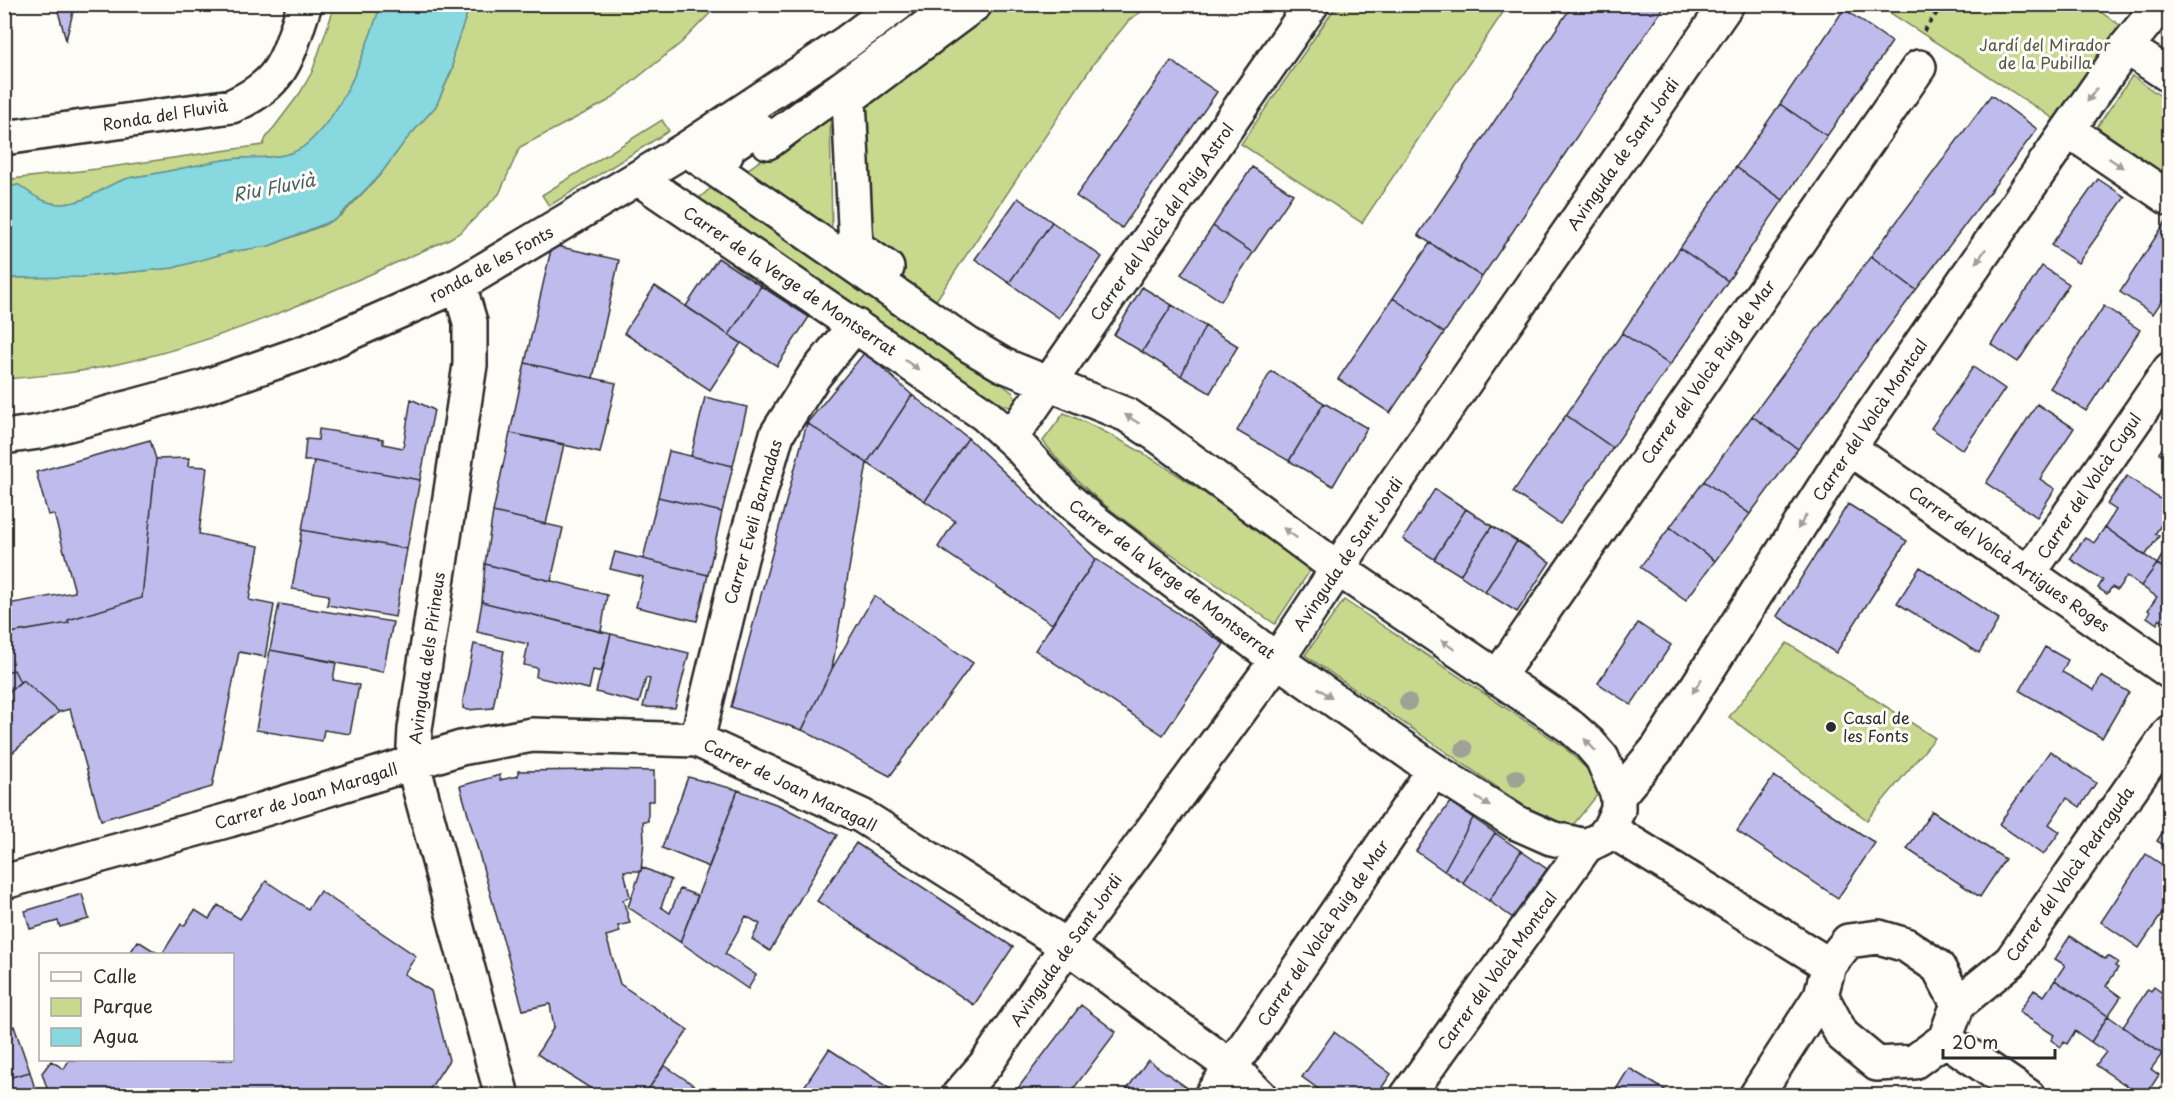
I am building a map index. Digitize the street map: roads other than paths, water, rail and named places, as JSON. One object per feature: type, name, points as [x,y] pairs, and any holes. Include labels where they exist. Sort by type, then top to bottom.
[{"type":"street","name":"Ronda del Fluvià","points":[[4,138],[232,106],[263,90],[273,81],[287,57],[305,4]]},
{"type":"street","name":"ronda de les Fonts","points":[[4,438],[39,432],[201,388],[310,350],[459,285],[686,149],[847,42],[898,4]]},
{"type":"street","points":[[957,4],[768,142],[757,128],[728,147],[724,162],[730,174],[929,310],[935,302],[856,247],[849,98],[975,4]]},
{"type":"street","name":"Carrer del Volcà del Puig Astrol","points":[[1011,438],[1312,4]]},
{"type":"street","name":"Avinguda de Sant Jordi","points":[[958,1095],[986,1064],[1067,946],[1277,660],[1337,568],[1727,4]]},
{"type":"street","name":"Carrer del Volcà Montcal","points":[[1618,796],[1658,748],[1849,448],[2068,130],[2126,48],[2161,4]]},
{"type":"street","points":[[2126,48],[2169,76]]},
{"type":"street","name":"Carrer del Volcà Puig de Mar","points":[[1497,678],[1919,67]]},
{"type":"street","points":[[2068,130],[2169,200]]},
{"type":"street","points":[[686,149],[969,345],[1003,364],[1127,415],[1337,568],[1571,726],[1602,758],[1618,796],[1618,810],[1598,838]]},
{"type":"street","name":"Carrer de la Verge de Montserrat","points":[[638,178],[984,414],[1011,438],[1064,496],[1091,519],[1277,660],[1434,770],[1516,823],[1551,838],[1598,838],[1825,980]]},
{"type":"street","name":"Avinguda dels Pirineus","points":[[459,285],[470,322],[470,364],[417,717],[413,764],[502,1095]]},
{"type":"street","name":"Carrer Eveli Barnadas","points":[[697,740],[741,558],[777,434],[814,376],[855,325]]},
{"type":"street","name":"Carrer del Volcà Cugul","points":[[2029,573],[2169,369]]},
{"type":"street","name":"Carrer del Volcà Artigues Roges","points":[[1849,448],[2169,672]]},
{"type":"street","name":"Carrer del Volcà Pedraguda","points":[[1958,1004],[2011,961],[2169,732]]},
{"type":"street","name":"Carrer de Joan Maragall","points":[[4,882],[229,820],[461,748],[532,735],[697,740],[862,816],[1067,946],[1231,1067],[1260,1095]]},
{"type":"street","name":"Carrer del Volcà Puig de Mar","points":[[1211,1095],[1434,770]]},
{"type":"street","name":"Carrer del Volcà Montcal","points":[[1407,1095],[1598,838]]},
{"type":"street","points":[[1756,1095],[1848,941],[1879,938],[1906,945],[1938,967],[1958,1004],[1945,1039],[1914,1062],[1877,1064],[1842,1035],[1825,980]]},
{"type":"street","points":[[1945,1039],[2028,1095]]},
{"type":"water","name":"Riu Fluvià","points":[[381,5],[470,5],[453,54],[453,67],[436,106],[405,141],[380,175],[336,219],[269,246],[229,252],[173,268],[82,277],[5,278],[5,187],[19,185],[45,201],[57,204],[73,203],[132,177],[224,160],[278,156],[298,150],[321,129],[344,97]]},
{"type":"place","name":"Casal de les Fonts","points":[[1831,727]]},
{"type":"park label","name":"Jardí del Mirador de la Pubilla","points":[[2045,54]]}]
